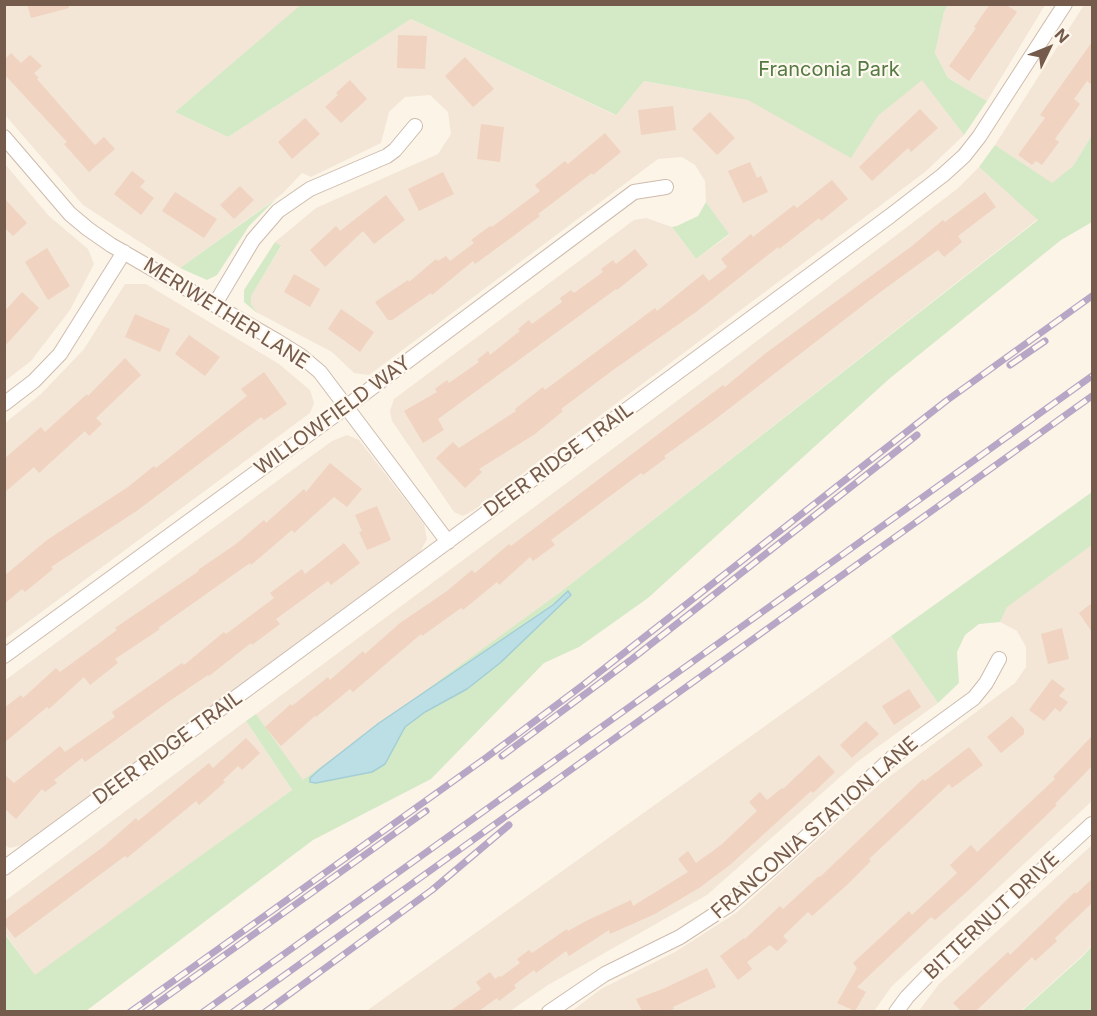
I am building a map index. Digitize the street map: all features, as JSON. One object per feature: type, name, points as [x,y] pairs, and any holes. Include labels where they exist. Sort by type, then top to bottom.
[{"type":"street","name":"DEER RIDGE TRAIL","points":[[4,868],[881,223],[943,175],[964,156],[979,137],[1065,4]]},
{"type":"street","points":[[215,304],[254,240],[278,211],[310,189],[387,156],[415,126]]},
{"type":"street","name":"MERIWETHER LANE","points":[[4,137],[70,214],[88,229],[300,356],[320,372],[448,542]]},
{"type":"street","name":"WILLOWFIELD WAY","points":[[4,656],[346,407],[634,192],[666,187]]},
{"type":"street","points":[[4,404],[34,381],[60,354],[124,252]]},
{"type":"street","name":"FRANCONIA STATION LANE","points":[[549,1011],[605,974],[680,937],[729,905],[893,757],[974,698],[986,683],[999,659]]},
{"type":"street","name":"BITTERNUT DRIVE","points":[[896,1011],[933,970],[1092,824]]},
{"type":"shaded area","points":[[4,5],[302,5],[175,112],[228,137],[411,19],[615,115],[644,81],[748,99],[851,157],[878,116],[922,79],[964,135],[925,172],[463,516],[454,512],[392,421],[390,411],[394,399],[634,220],[646,218],[672,227],[696,259],[729,235],[706,202],[705,181],[695,165],[682,157],[658,159],[369,375],[354,373],[332,352],[256,312],[251,304],[251,295],[281,247],[275,242],[316,208],[438,154],[451,134],[448,112],[430,95],[405,97],[389,112],[381,143],[311,177],[302,173],[282,194],[180,268],[83,205],[5,115]]},
{"type":"shaded area","points":[[948,5],[1045,5],[987,101],[948,78],[935,53],[944,12]]},
{"type":"shaded area","points":[[1084,5],[1092,5],[1092,135],[1073,166],[1052,184],[995,145]]},
{"type":"shaded area","points":[[4,163],[49,216],[88,249],[94,264],[70,310],[31,361],[5,381]]},
{"type":"shaded area","points":[[979,167],[1038,219],[563,590],[303,781],[256,714],[724,366],[957,189]]},
{"type":"shaded area","points":[[125,284],[146,284],[279,364],[310,390],[314,403],[310,413],[5,639],[5,423],[41,394],[84,349]]},
{"type":"shaded area","points":[[347,435],[359,440],[424,524],[427,539],[420,552],[22,845],[10,848],[4,845],[4,681],[332,441]]},
{"type":"shaded area","points":[[1092,545],[1092,801],[892,986],[874,1011],[572,1011],[601,989],[675,952],[736,913],[881,783],[1015,683],[1026,667],[1026,647],[1017,631],[1000,622],[1006,607]]},
{"type":"shaded area","points":[[891,636],[938,703],[857,762],[707,895],[548,985],[510,1011],[365,1012]]},
{"type":"shaded area","points":[[246,721],[292,790],[35,976],[5,933],[5,901]]},
{"type":"shaded area","points":[[1092,845],[1092,945],[1083,955],[1021,1011],[918,1012],[939,984]]},
{"type":"green space","name":"Franconia Park","points":[[302,4],[948,5],[944,12],[935,53],[948,78],[987,101],[964,135],[922,80],[878,116],[851,158],[748,100],[710,93],[644,81],[616,115],[411,19],[228,137],[175,112]]},
{"type":"green space","points":[[1092,135],[1092,222],[1061,240],[889,379],[648,598],[579,647],[544,663],[431,779],[313,840],[86,1011],[5,1011],[4,933],[35,975],[292,790],[246,721],[256,714],[303,780],[563,590],[1038,220],[979,167],[995,145],[1052,183],[1073,166]]},
{"type":"green space","points":[[276,199],[249,226],[217,275],[207,280],[180,268]]},
{"type":"green space","points":[[706,202],[729,234],[696,259],[672,227],[698,216]]},
{"type":"green space","points":[[275,242],[281,246],[251,296],[251,304],[257,313],[244,302],[244,290]]},
{"type":"green space","points":[[1092,492],[1092,545],[1007,607],[1000,622],[979,624],[965,635],[957,652],[959,683],[938,703],[891,636]]},
{"type":"green space","points":[[1092,946],[1092,1011],[1022,1011],[1082,957]]},
{"type":"water","points":[[568,591],[571,595],[500,663],[467,689],[425,712],[405,727],[385,764],[372,772],[316,783],[310,782],[310,778],[320,769],[379,723],[553,605]]},
{"type":"building","points":[[27,4],[68,4],[69,8],[31,18]]},
{"type":"building","points":[[990,4],[1005,4],[1017,12],[969,81],[949,66]]},
{"type":"building","points":[[398,35],[427,36],[425,69],[397,68]]},
{"type":"building","points":[[1092,42],[1092,85],[1087,81],[1074,99],[1080,104],[1055,139],[1059,142],[1042,165],[1036,161],[1032,165],[1018,155],[1045,118],[1040,115]]},
{"type":"building","points":[[11,53],[21,63],[30,55],[42,66],[34,73],[39,78],[37,79],[71,118],[95,145],[104,137],[115,149],[89,172],[64,144],[67,142],[4,74],[4,60]]},
{"type":"building","points":[[465,57],[494,89],[473,107],[445,76]]},
{"type":"building","points":[[350,80],[367,99],[341,123],[325,107]]},
{"type":"building","points":[[673,106],[676,130],[641,135],[638,110]]},
{"type":"building","points":[[920,109],[938,128],[911,152],[908,148],[872,181],[859,167]]},
{"type":"building","points":[[710,112],[735,138],[717,155],[692,129]]},
{"type":"building","points":[[305,118],[320,134],[292,159],[278,142]]},
{"type":"building","points":[[481,124],[504,127],[500,162],[477,159]]},
{"type":"building","points":[[605,133],[621,152],[475,264],[473,261],[432,295],[431,293],[392,320],[388,320],[375,302],[408,280],[409,282],[436,259],[438,261],[446,256],[450,261],[474,243],[471,240],[540,191],[535,185],[565,161],[568,164]]},
{"type":"building","points":[[750,162],[757,178],[761,176],[768,192],[743,203],[728,171]]},
{"type":"building","points":[[132,171],[145,181],[140,187],[154,198],[141,215],[114,194]]},
{"type":"building","points":[[443,172],[454,194],[419,211],[408,189]]},
{"type":"building","points":[[832,180],[848,199],[821,221],[819,218],[779,249],[778,247],[696,312],[561,409],[563,411],[535,434],[479,469],[482,472],[465,488],[436,458],[453,442],[459,448],[516,411],[515,409],[543,387],[545,390],[655,308],[657,311],[703,274],[709,281],[727,267],[721,259],[751,234],[753,237],[794,205],[797,208]]},
{"type":"building","points":[[240,186],[254,200],[234,219],[220,205]]},
{"type":"building","points":[[175,192],[217,219],[204,238],[162,211]]},
{"type":"building","points":[[985,192],[996,207],[958,236],[962,242],[944,257],[938,250],[879,293],[664,456],[666,458],[643,475],[641,473],[551,540],[555,545],[533,561],[530,557],[499,585],[497,582],[463,610],[461,608],[422,636],[421,634],[353,692],[350,689],[281,746],[265,727],[291,704],[292,706],[328,677],[330,680],[363,651],[365,654],[400,623],[447,591],[472,570],[475,573],[509,544],[511,546],[723,385],[725,387],[766,353],[912,246],[943,220],[945,222]]},
{"type":"building","points":[[386,195],[405,220],[374,244],[363,231],[325,267],[310,250],[336,226],[340,231]]},
{"type":"building","points":[[4,198],[27,223],[13,236],[4,227]]},
{"type":"building","points":[[47,248],[70,286],[48,300],[25,262]]},
{"type":"building","points":[[635,249],[648,265],[617,290],[438,419],[444,430],[423,443],[404,411],[437,392],[435,389],[447,380],[449,383],[479,362],[477,360],[488,351],[490,355],[520,331],[518,329],[529,320],[532,324],[562,302],[560,298],[571,290],[574,293],[603,272],[601,269],[613,260],[616,264]]},
{"type":"building","points":[[294,274],[320,289],[310,307],[284,292]]},
{"type":"building","points":[[22,292],[39,308],[4,347],[4,312]]},
{"type":"building","points":[[341,309],[374,332],[360,352],[328,329]]},
{"type":"building","points":[[135,314],[170,329],[160,352],[125,337]]},
{"type":"building","points":[[189,335],[220,357],[205,376],[175,354]]},
{"type":"building","points":[[125,358],[141,375],[96,418],[102,424],[89,436],[85,431],[39,473],[34,467],[4,493],[4,459],[41,427],[45,432],[87,394],[88,396]]},
{"type":"building","points":[[264,372],[287,404],[264,420],[261,417],[138,510],[51,567],[53,569],[25,592],[22,589],[4,604],[4,576],[47,540],[128,487],[154,466],[156,468],[247,396],[241,389]]},
{"type":"building","points":[[330,463],[362,489],[347,507],[334,497],[294,533],[292,530],[251,565],[250,563],[115,659],[118,663],[90,685],[84,677],[49,709],[47,707],[4,743],[4,708],[21,695],[23,698],[56,668],[60,672],[117,630],[115,628],[236,544],[264,520],[266,523],[304,489],[306,492]]},
{"type":"building","points":[[377,506],[391,540],[367,550],[355,515]]},
{"type":"building","points":[[344,543],[360,563],[331,585],[328,581],[276,619],[280,624],[252,645],[251,643],[209,676],[168,702],[85,762],[82,758],[54,780],[57,783],[45,792],[42,789],[16,819],[4,808],[4,774],[14,783],[60,746],[65,752],[115,717],[112,712],[182,663],[184,665],[224,632],[226,634],[274,598],[270,593],[302,569],[305,574]]},
{"type":"building","points":[[1092,603],[1092,632],[1079,613]]},
{"type":"building","points":[[1062,628],[1069,659],[1048,664],[1041,634]]},
{"type":"building","points":[[1052,679],[1065,689],[1059,696],[1068,702],[1060,712],[1055,708],[1044,721],[1029,710]]},
{"type":"building","points":[[909,689],[921,707],[894,725],[882,706]]},
{"type":"building","points":[[1012,716],[1024,729],[1024,734],[1001,753],[987,737]]},
{"type":"building","points":[[866,721],[879,734],[852,758],[840,745]]},
{"type":"building","points":[[1092,736],[1092,766],[1055,804],[1057,805],[971,888],[935,920],[931,917],[857,987],[866,992],[855,1011],[837,1003],[857,968],[853,963],[909,911],[912,915],[957,873],[950,865],[971,845],[977,852],[1055,779],[1053,777]]},
{"type":"building","points":[[246,738],[260,753],[242,770],[238,766],[223,780],[225,782],[199,805],[196,801],[127,858],[125,856],[15,938],[4,924],[4,920],[103,847],[136,818],[138,821],[209,763],[213,768]]},
{"type":"building","points":[[969,747],[983,765],[952,788],[949,784],[869,859],[871,861],[848,884],[812,916],[808,912],[783,936],[788,941],[777,951],[770,945],[747,962],[752,969],[738,980],[720,956],[745,939],[780,906],[783,909],[820,877],[923,779],[925,781]]},
{"type":"building","points":[[819,755],[835,772],[731,864],[699,888],[655,914],[610,934],[609,930],[569,956],[566,951],[536,973],[534,970],[514,985],[516,988],[499,1001],[497,998],[479,1011],[450,1011],[481,989],[476,982],[490,972],[495,979],[501,977],[520,963],[517,959],[529,950],[532,953],[567,929],[568,931],[631,900],[633,906],[688,872],[678,859],[688,851],[696,863],[721,845],[757,811],[749,802],[760,792],[767,800],[783,789]]},
{"type":"building","points":[[1092,879],[1092,903],[1055,938],[1057,941],[1035,961],[1032,957],[976,1011],[961,1011],[953,1003],[1008,952],[1010,955],[1075,892],[1076,894]]},
{"type":"building","points":[[707,968],[716,987],[668,1011],[642,1011],[636,999]]},
{"type":"railway","points":[[130,1012],[487,757],[583,685],[946,401],[1092,296]]},
{"type":"railway","points":[[1010,365],[1045,341]]},
{"type":"railway","points":[[203,1012],[1092,376]]},
{"type":"railway","points":[[233,1012],[1092,396]]},
{"type":"railway","points":[[502,756],[632,659],[917,435]]},
{"type":"railway","points":[[145,1012],[426,811]]},
{"type":"railway","points":[[265,1012],[432,890],[509,825]]}]
